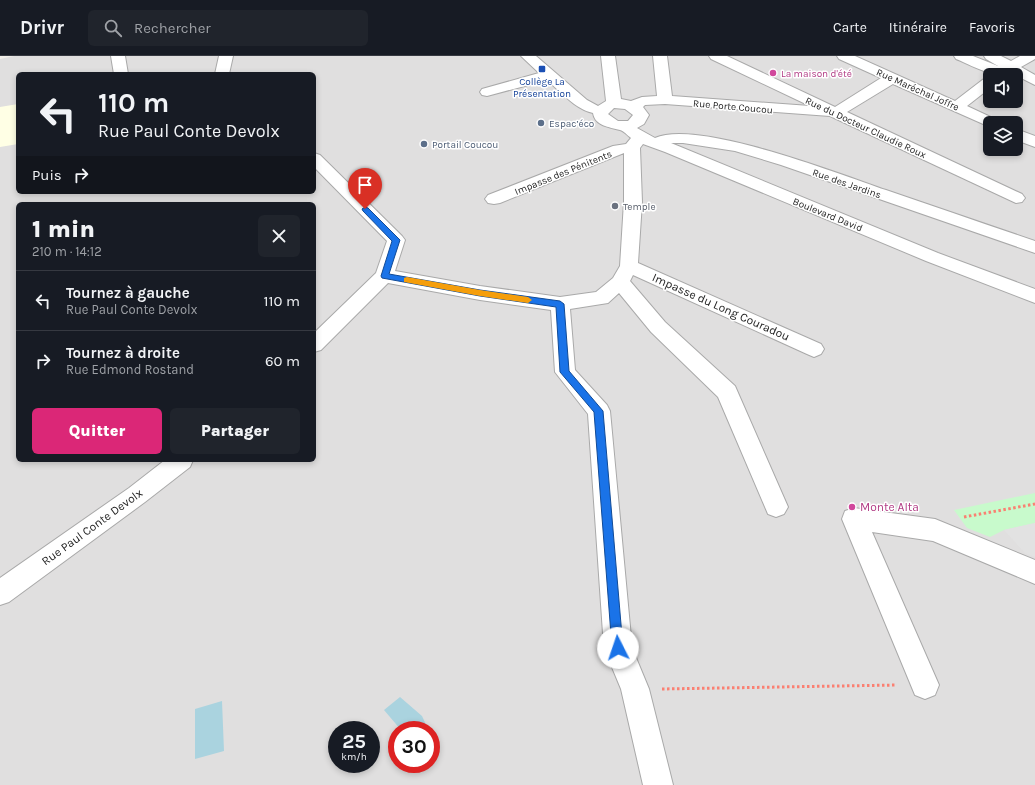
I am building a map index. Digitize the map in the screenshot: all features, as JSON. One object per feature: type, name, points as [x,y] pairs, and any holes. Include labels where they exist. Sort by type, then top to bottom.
[{"type":"street","points":[[118,56],[121,72]]},
{"type":"street","points":[[222,72],[226,56]]},
{"type":"street","points":[[528,56],[589,108],[608,107],[632,106],[639,112],[640,118],[633,124],[625,126],[614,125],[606,122],[600,115],[608,107],[608,56]]},
{"type":"street","points":[[660,56],[665,100]]},
{"type":"street","name":"Rue du Docteur Claudie Roux","points":[[716,56],[1016,198]]},
{"type":"street","name":"Rue Maréchal Joffre","points":[[844,56],[983,119]]},
{"type":"street","points":[[961,56],[987,68]]},
{"type":"street","points":[[991,56],[997,68]]},
{"type":"street","points":[[1010,68],[1030,56]]},
{"type":"street","points":[[487,92],[549,75]]},
{"type":"street","points":[[836,113],[892,78]]},
{"type":"street","points":[[1023,79],[1035,81]]},
{"type":"street","points":[[956,106],[983,86]]},
{"type":"street","name":"Rue Porte Coucou","points":[[632,106],[642,101],[665,100],[836,113]]},
{"type":"street","name":"Boulevard David","points":[[625,126],[643,143],[1035,296]]},
{"type":"street","points":[[1023,137],[1035,142]]},
{"type":"street","name":"Rue des Jardins","points":[[643,143],[683,138],[737,147],[787,162],[1035,247]]},
{"type":"street","points":[[384,276],[480,293],[560,304],[601,298],[624,274],[633,202],[643,143]]},
{"type":"street","name":"Impasse des Pénitents","points":[[494,199],[619,149],[643,143]]},
{"type":"street","points":[[316,160],[396,240],[384,276],[316,342]]},
{"type":"street","points":[[624,274],[658,327],[727,392],[776,507]]},
{"type":"street","name":"Impasse du Long Couradou","points":[[624,274],[814,349]]},
{"type":"street","points":[[560,304],[565,372],[599,411],[618,648],[635,689],[658,785]]},
{"type":"street","name":"Rue Paul Conte Devolx","points":[[0,593],[137,495],[179,462]]},
{"type":"street","points":[[925,685],[854,519],[935,530],[1035,571]]},
{"type":"path","points":[[935,530],[955,518],[1035,504]]},
{"type":"path","points":[[635,689],[925,685]]},
{"type":"shaded area","points":[[14,56],[1035,56],[1035,785],[0,785],[0,59]]},
{"type":"shaded area","points":[[16,104],[16,144],[0,147],[0,107]]},
{"type":"shaded area","points":[[1035,523],[1035,557],[1025,553],[1004,530]]},
{"type":"green space","points":[[1035,493],[1035,523],[1004,530],[990,537],[967,528],[954,510]]},
{"type":"water","points":[[400,697],[422,716],[424,721],[393,721],[384,710]]},
{"type":"water","points":[[222,701],[224,751],[195,759],[195,709]]},
{"type":"slow traffic","points":[[407,280],[528,300]]},
{"type":"place","name":"Collège La Présentation","points":[[542,69]]},
{"type":"place","name":"La maison d'été","points":[[773,73]]},
{"type":"place","name":"Espac’éco","points":[[541,123]]},
{"type":"place","name":"Portail Coucou","points":[[424,144]]},
{"type":"place","name":"Temple","points":[[615,206]]},
{"type":"place","name":"Monte Alta","points":[[852,507]]},
{"type":"route","points":[[365,209],[396,240],[384,276],[480,293],[560,304],[565,372],[599,411],[618,648]]}]
